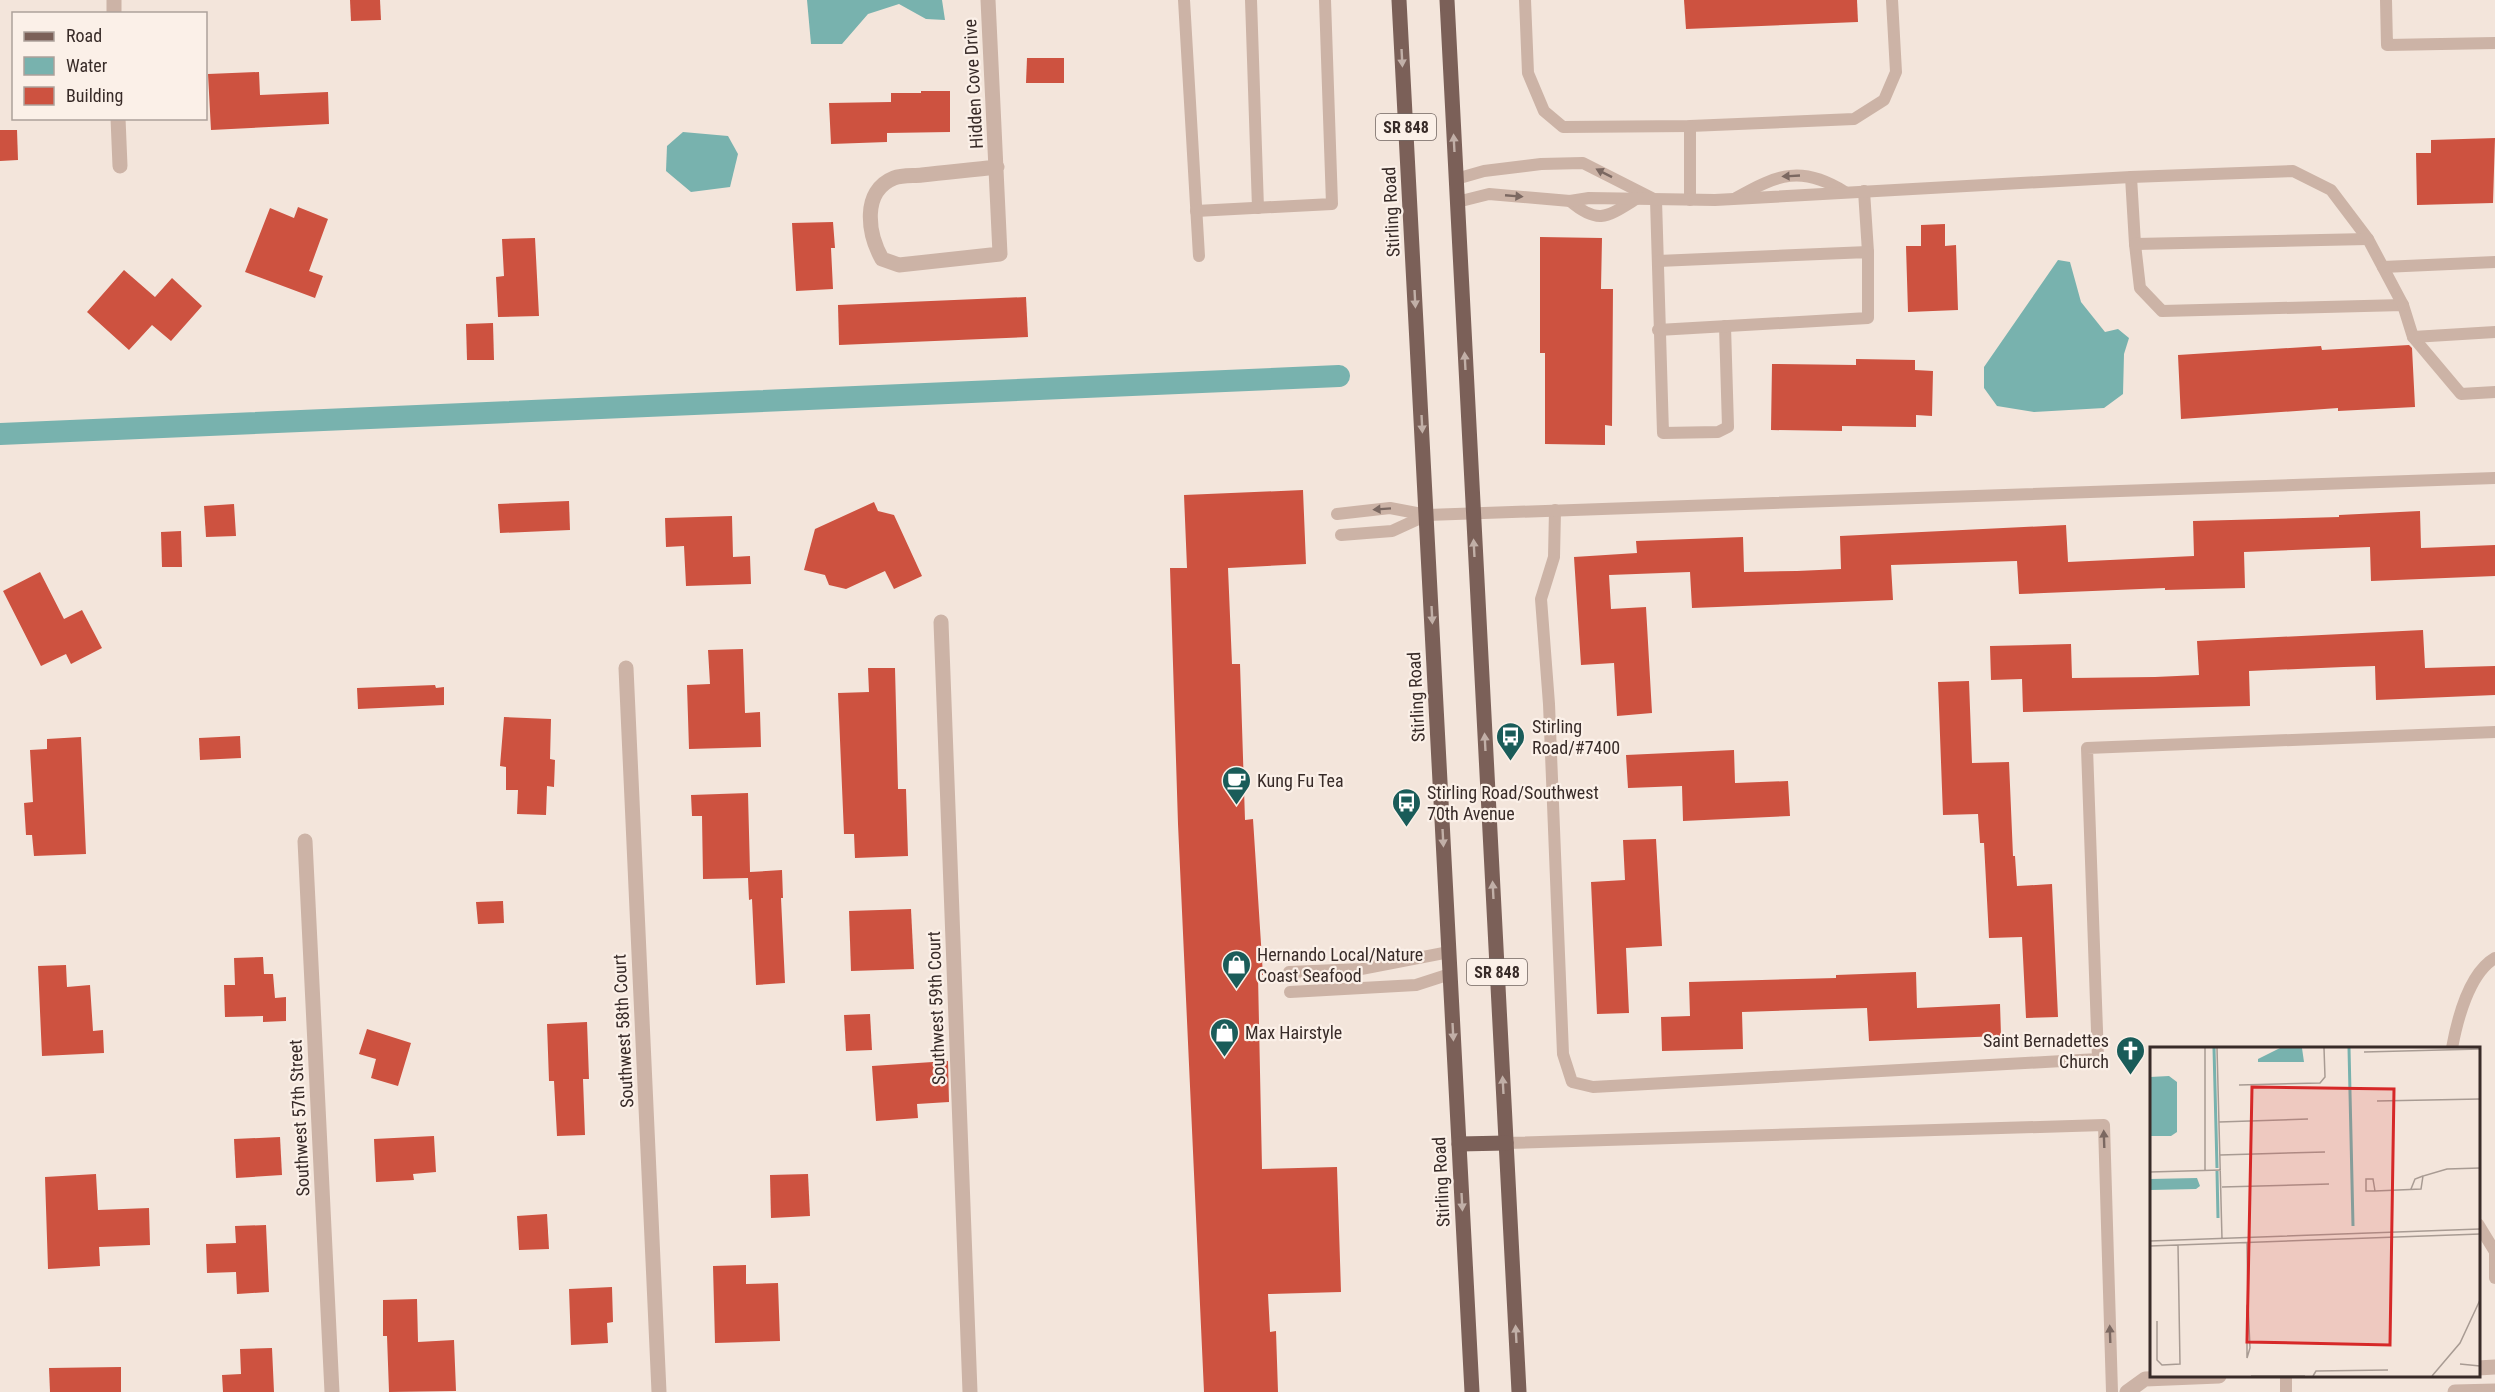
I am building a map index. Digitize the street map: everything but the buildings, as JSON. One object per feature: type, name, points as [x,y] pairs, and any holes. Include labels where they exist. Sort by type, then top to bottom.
[{"type":"main road","name":"Stirling Road","points":[[1399,0],[1472,1392]]},
{"type":"main road","name":"SR 848","points":[[1446,0],[1519,1392]]},
{"type":"main road","points":[[1459,1144],[1506,1143]]},
{"type":"street","name":"Hidden Cove Drive","points":[[988,0],[997,167],[1000,254],[900,265],[882,259],[874,244],[870,229],[871,206],[878,188],[895,178],[997,167]]},
{"type":"street","points":[[118,120],[120,166]]},
{"type":"street","name":"Southwest 59th Court","points":[[941,622],[970,1392]]},
{"type":"street","name":"Southwest 58th Court","points":[[626,669],[659,1392]]},
{"type":"street","name":"Southwest 57th Street","points":[[305,841],[332,1392]]},
{"type":"street","points":[[2480,1368],[2495,1367]]},
{"type":"street","points":[[2127,1392],[2145,1379],[2194,1377]]},
{"type":"street","points":[[2454,1392],[2495,1391]]},
{"type":"lane","points":[[1184,0],[1198,256]]},
{"type":"lane","points":[[1251,0],[1258,207]]},
{"type":"lane","points":[[1196,211],[1332,204],[1325,0]]},
{"type":"lane","points":[[1525,0],[1528,73],[1544,111],[1563,127],[1690,126],[1854,119],[1884,100],[1896,72],[1892,0]]},
{"type":"lane","points":[[2386,0],[2387,45],[2495,43]]},
{"type":"lane","points":[[1690,126],[1690,200]]},
{"type":"lane","points":[[1456,179],[1484,171],[1541,164],[1583,163],[1656,200]]},
{"type":"lane","points":[[1457,202],[1489,194],[1570,201],[1589,198],[1734,199],[2131,177],[2292,171],[2331,190],[2368,239],[2403,305],[2413,337],[2461,394],[2495,392]]},
{"type":"lane","points":[[1734,199],[1766,181],[1787,175],[1810,176],[1827,181],[1845,192]]},
{"type":"lane","points":[[2131,177],[2134,244],[2140,288],[2163,311],[2403,305]]},
{"type":"lane","points":[[1658,330],[1868,318],[1868,252],[1864,191]]},
{"type":"lane","points":[[1570,201],[1582,211],[1598,217],[1607,217],[1636,199]]},
{"type":"lane","points":[[1656,200],[1658,330],[1663,433],[1718,432],[1728,427],[1725,326]]},
{"type":"lane","points":[[2134,244],[2368,239]]},
{"type":"lane","points":[[1658,261],[1868,252]]},
{"type":"lane","points":[[2383,267],[2495,262]]},
{"type":"lane","points":[[2413,337],[2495,332]]},
{"type":"lane","points":[[1336,514],[1390,508],[1426,515],[2495,478]]},
{"type":"lane","points":[[1555,510],[1554,557],[1541,599],[1549,704],[1563,1054],[1572,1082],[1593,1087],[2098,1059],[2087,748],[2495,732]]},
{"type":"lane","points":[[1341,535],[1392,531],[1426,515]]},
{"type":"lane","points":[[1289,972],[1361,969],[1449,952]]},
{"type":"lane","points":[[2452,1047],[2457,1019],[2474,983],[2487,963],[2495,958]]},
{"type":"lane","points":[[1290,992],[1416,985],[1450,974]]},
{"type":"lane","points":[[1506,1143],[2104,1125],[2112,1392]]},
{"type":"lane","points":[[2480,1227],[2495,1250],[2495,1278]]},
{"type":"water","points":[[807,0],[942,0],[945,20],[926,19],[899,4],[868,14],[842,44],[811,44]]},
{"type":"water","points":[[683,132],[728,136],[738,154],[730,187],[691,192],[666,171],[667,146]]},
{"type":"water","points":[[2058,260],[2070,262],[2081,302],[2105,332],[2118,329],[2129,338],[2124,354],[2123,394],[2104,408],[2034,412],[1997,406],[1984,388],[1984,367]]},
{"type":"waterway","points":[[0,434],[1339,376]]},
{"type":"place","name":"Stirling Road/#7400","points":[[1511,762]]},
{"type":"place","name":"Kung Fu Tea","points":[[1236,806]]},
{"type":"place","name":"Stirling Road/Southwest 70th Avenue","points":[[1406,828]]},
{"type":"place","name":"Hernando Local/Nature Coast Seafood","points":[[1236,990]]},
{"type":"place","name":"Max Hairstyle","points":[[1224,1058]]},
{"type":"place","name":"Saint Bernadettes Church","points":[[2130,1076]]}]
